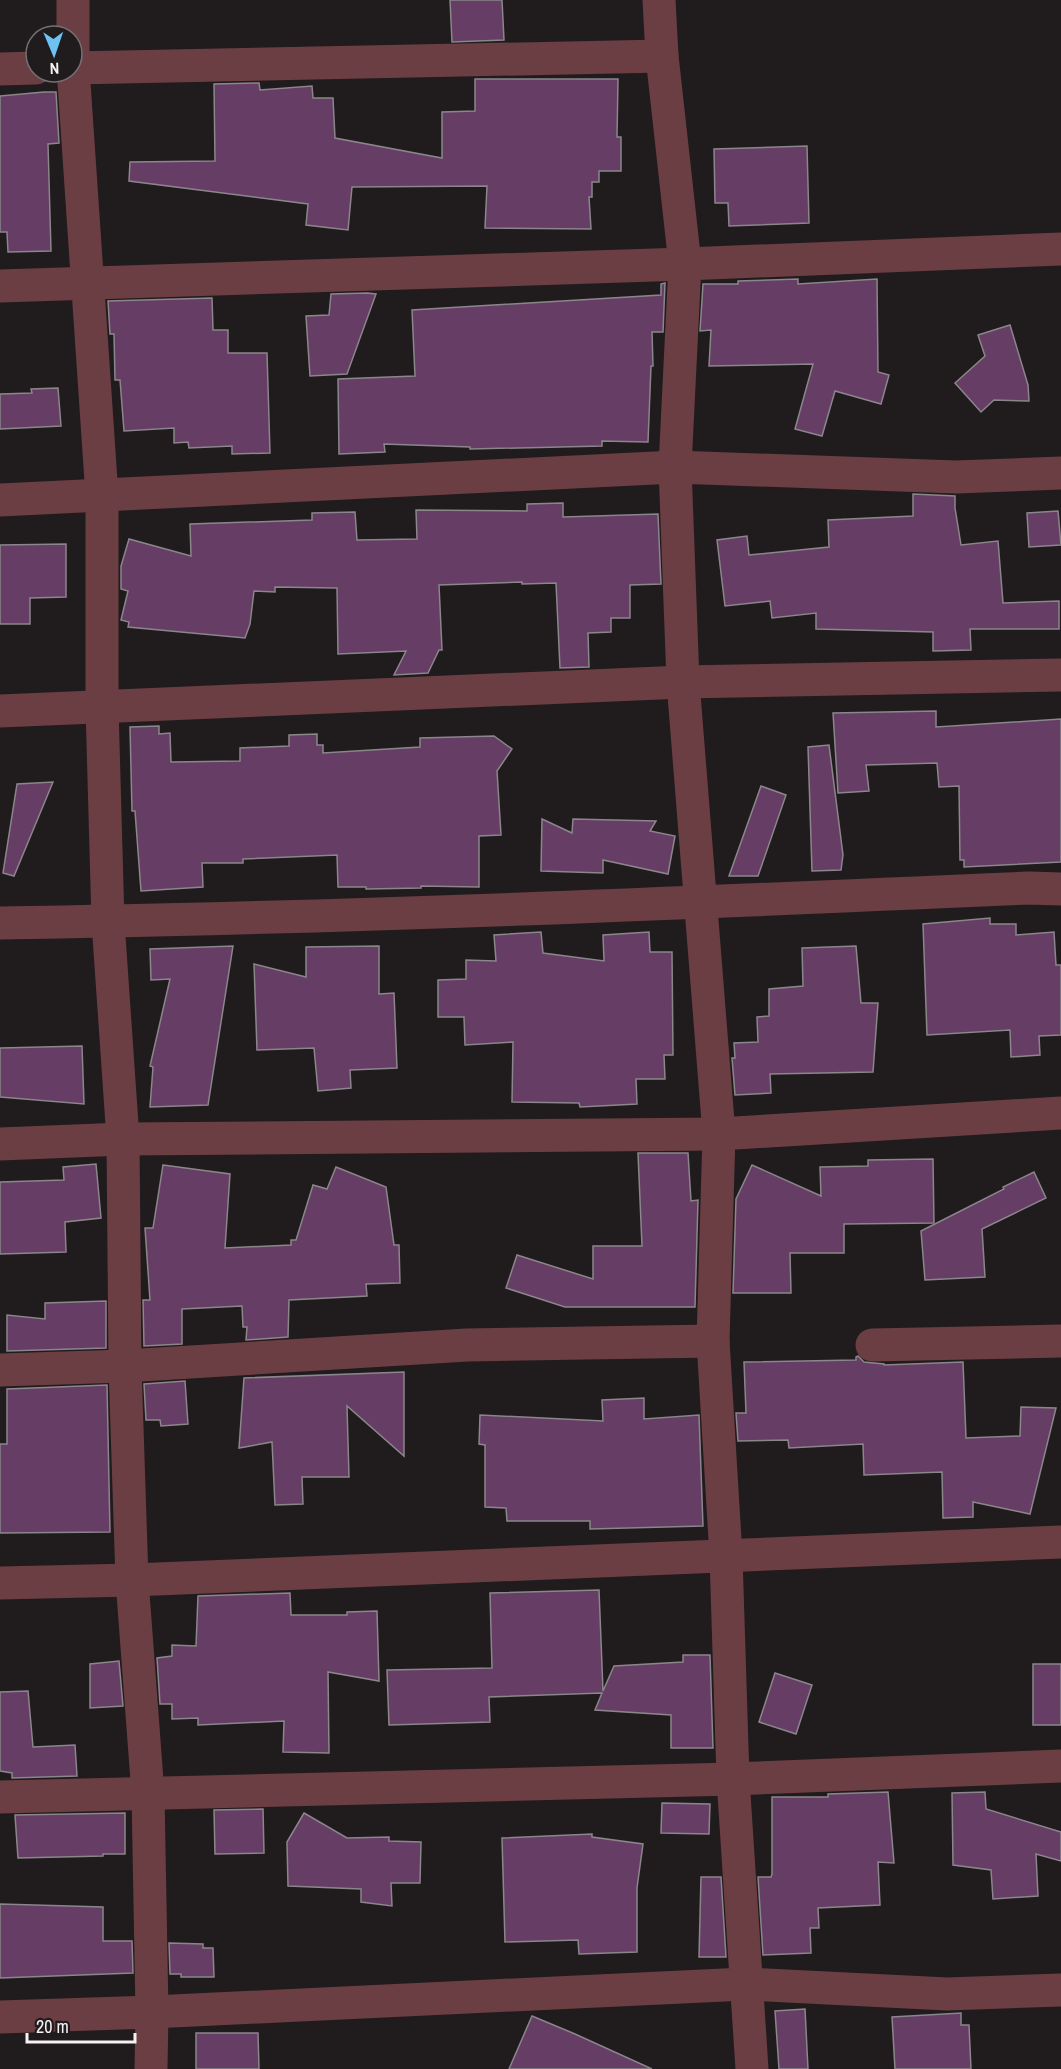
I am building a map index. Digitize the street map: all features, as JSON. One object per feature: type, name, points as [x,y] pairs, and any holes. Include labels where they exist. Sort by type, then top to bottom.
[{"type":"street","points":[[73,0],[73,24]]},
{"type":"street","points":[[659,0],[662,56],[686,264],[675,467],[683,682],[719,1134],[713,1341],[726,1556],[733,1779],[752,2069]]},
{"type":"street","points":[[84,68],[662,56]]},
{"type":"street","points":[[0,69],[24,68]]},
{"type":"street","points":[[73,84],[102,496],[102,707],[108,922],[123,1139],[124,1366],[132,1580],[148,1794],[151,2069]]},
{"type":"street","points":[[0,286],[686,264],[1061,249]]},
{"type":"street","points":[[0,500],[675,467],[956,477],[1061,473]]},
{"type":"street","points":[[0,711],[683,682],[1061,675]]},
{"type":"street","points":[[0,923],[108,922],[702,903],[1029,888],[1061,889]]},
{"type":"street","points":[[0,1144],[123,1139],[719,1134],[1061,1113]]},
{"type":"street","points":[[0,1370],[124,1366],[467,1345],[713,1341]]},
{"type":"street","points":[[872,1345],[1061,1341]]},
{"type":"street","points":[[0,1583],[132,1580],[1061,1542]]},
{"type":"street","points":[[0,1797],[733,1779],[1061,1766]]},
{"type":"street","points":[[0,2017],[746,1984],[947,1994],[1061,1990]]},
{"type":"building","points":[[450,0],[502,0],[504,40],[452,42]]},
{"type":"building","points":[[475,79],[618,79],[617,137],[621,137],[621,171],[599,171],[599,182],[592,182],[592,197],[589,197],[591,229],[485,228],[487,186],[352,187],[348,230],[306,225],[308,204],[129,181],[130,162],[215,161],[214,84],[259,83],[260,90],[312,86],[313,98],[333,98],[335,138],[442,158],[442,112],[475,111]]},
{"type":"building","points":[[56,92],[59,143],[48,144],[51,251],[8,252],[7,232],[0,232],[0,96]]},
{"type":"building","points":[[807,146],[809,223],[729,226],[728,203],[715,203],[714,149]]},
{"type":"building","points":[[798,279],[798,284],[877,279],[878,372],[889,375],[881,404],[835,391],[822,436],[795,429],[813,364],[709,366],[711,330],[700,331],[703,284],[738,284],[738,281]]},
{"type":"building","points":[[665,283],[663,332],[652,332],[653,366],[651,366],[648,442],[602,441],[602,446],[470,449],[470,447],[384,444],[385,452],[339,454],[338,379],[415,376],[412,310],[661,295],[661,284]]},
{"type":"building","points":[[331,294],[376,294],[347,374],[310,376],[306,316],[329,315]]},
{"type":"building","points":[[212,298],[213,330],[228,330],[228,353],[267,353],[270,453],[232,454],[232,446],[189,448],[188,442],[174,443],[174,428],[124,431],[120,380],[115,380],[114,334],[110,334],[108,301]]},
{"type":"building","points":[[1010,325],[1028,385],[1029,401],[994,400],[981,412],[955,383],[985,356],[978,335]]},
{"type":"building","points":[[58,388],[61,426],[0,429],[0,394],[32,393],[31,389]]},
{"type":"building","points":[[913,494],[955,496],[961,545],[998,541],[1003,603],[1059,601],[1059,629],[970,629],[971,650],[933,651],[933,632],[816,629],[816,613],[772,618],[770,601],[725,606],[717,540],[747,536],[749,555],[829,547],[828,520],[913,516]]},
{"type":"building","points":[[563,503],[563,517],[658,514],[661,584],[630,585],[630,618],[611,618],[611,632],[588,633],[589,667],[560,668],[556,583],[439,585],[442,650],[439,650],[428,673],[394,675],[406,651],[338,654],[337,588],[275,587],[275,592],[254,591],[250,624],[245,638],[128,627],[129,622],[121,620],[128,591],[121,589],[121,566],[129,539],[191,556],[190,524],[312,520],[312,513],[355,512],[357,540],[417,539],[416,510],[527,511],[527,504]]},
{"type":"building","points":[[1058,511],[1061,545],[1029,547],[1027,513]]},
{"type":"building","points":[[66,544],[66,597],[30,598],[30,624],[0,624],[0,545]]},
{"type":"building","points":[[936,711],[936,727],[1061,719],[1061,862],[964,867],[964,860],[960,860],[959,786],[939,787],[937,763],[866,765],[869,791],[838,793],[833,713]]},
{"type":"building","points":[[159,726],[159,734],[170,733],[171,762],[240,761],[240,748],[289,746],[289,735],[317,734],[317,745],[323,745],[323,753],[420,747],[420,738],[494,736],[512,749],[497,771],[501,835],[479,836],[479,887],[421,886],[421,888],[366,889],[366,887],[338,887],[337,855],[243,859],[243,863],[202,863],[203,887],[141,891],[135,811],[132,811],[130,727]]},
{"type":"building","points":[[829,745],[843,855],[841,870],[812,871],[808,747]]},
{"type":"building","points":[[53,782],[14,876],[3,873],[17,784]]},
{"type":"building","points":[[761,786],[786,795],[758,876],[729,876]]},
{"type":"building","points":[[542,819],[572,833],[573,819],[656,821],[650,831],[675,836],[668,874],[603,860],[603,873],[541,871]]},
{"type":"building","points":[[990,918],[990,924],[1016,924],[1016,935],[1054,932],[1056,965],[1061,965],[1061,1035],[1039,1036],[1040,1055],[1011,1057],[1010,1030],[927,1035],[923,924]]},
{"type":"building","points":[[541,932],[543,953],[604,961],[603,935],[649,932],[650,952],[672,952],[673,1055],[664,1055],[665,1079],[636,1079],[637,1104],[580,1107],[579,1103],[512,1102],[513,1042],[465,1045],[464,1017],[438,1017],[438,980],[466,979],[466,960],[496,961],[494,935]]},
{"type":"building","points":[[233,946],[208,1105],[150,1107],[153,1067],[150,1066],[170,979],[151,980],[150,949]]},
{"type":"building","points":[[379,946],[379,994],[394,993],[397,1068],[350,1070],[351,1088],[318,1091],[314,1048],[257,1050],[254,964],[306,977],[306,947]]},
{"type":"building","points":[[856,946],[861,1003],[878,1003],[873,1072],[770,1074],[771,1093],[735,1095],[732,1058],[735,1058],[734,1043],[758,1042],[757,1017],[769,1016],[769,989],[803,986],[802,948]]},
{"type":"building","points":[[82,1046],[84,1104],[0,1097],[0,1048]]},
{"type":"building","points":[[638,1153],[688,1153],[691,1201],[698,1200],[695,1307],[565,1307],[506,1288],[517,1255],[593,1279],[593,1246],[642,1246]]},
{"type":"building","points":[[933,1159],[934,1223],[844,1224],[844,1253],[790,1253],[791,1293],[733,1293],[736,1199],[752,1165],[821,1196],[820,1167],[868,1166],[868,1160]]},
{"type":"building","points":[[96,1164],[101,1218],[65,1222],[66,1252],[0,1254],[0,1182],[64,1180],[63,1167]]},
{"type":"building","points":[[163,1165],[230,1174],[225,1248],[291,1245],[291,1240],[296,1240],[313,1185],[327,1189],[336,1167],[386,1187],[394,1245],[399,1245],[400,1283],[366,1284],[367,1296],[289,1300],[288,1337],[246,1340],[247,1327],[243,1327],[242,1306],[182,1309],[182,1344],[144,1346],[143,1300],[150,1300],[145,1228],[153,1228]]},
{"type":"building","points":[[1034,1172],[1046,1198],[982,1229],[985,1277],[925,1280],[921,1231]]},
{"type":"building","points":[[106,1301],[106,1348],[7,1351],[7,1315],[45,1319],[45,1303]]},
{"type":"building","points":[[858,1356],[864,1362],[884,1365],[963,1362],[966,1438],[1020,1436],[1021,1407],[1056,1408],[1030,1514],[973,1502],[973,1517],[943,1518],[942,1472],[864,1475],[863,1444],[789,1448],[788,1440],[738,1441],[736,1413],[746,1413],[744,1362],[856,1360]]},
{"type":"building","points":[[404,1372],[404,1456],[347,1406],[349,1477],[302,1477],[303,1504],[275,1505],[272,1442],[239,1448],[244,1378]]},
{"type":"building","points":[[185,1381],[188,1424],[161,1426],[160,1420],[146,1420],[144,1384]]},
{"type":"building","points":[[107,1385],[110,1532],[0,1533],[0,1444],[7,1444],[7,1389]]},
{"type":"building","points":[[644,1398],[644,1419],[699,1415],[703,1526],[590,1529],[590,1521],[507,1521],[506,1508],[485,1507],[485,1445],[479,1444],[480,1415],[603,1421],[602,1400]]},
{"type":"building","points":[[599,1590],[603,1691],[614,1666],[683,1662],[683,1655],[710,1655],[713,1748],[671,1748],[671,1715],[595,1710],[602,1693],[489,1697],[490,1722],[389,1725],[387,1670],[492,1668],[490,1593]]},
{"type":"building","points":[[290,1593],[291,1615],[347,1615],[347,1612],[377,1611],[379,1681],[328,1672],[329,1753],[283,1752],[284,1721],[198,1725],[198,1718],[172,1719],[172,1704],[160,1704],[157,1658],[172,1656],[172,1645],[196,1646],[198,1596]]},
{"type":"building","points":[[119,1661],[123,1706],[90,1708],[90,1664]]},
{"type":"building","points":[[1033,1664],[1061,1664],[1061,1725],[1033,1725]]},
{"type":"building","points":[[775,1673],[812,1685],[796,1734],[759,1722]]},
{"type":"building","points":[[28,1691],[33,1747],[75,1745],[77,1776],[12,1778],[12,1773],[0,1771],[0,1692]]},
{"type":"building","points":[[888,1792],[894,1863],[878,1862],[880,1905],[818,1908],[819,1928],[810,1928],[811,1953],[763,1955],[758,1877],[771,1877],[772,1874],[772,1797],[828,1797],[828,1794]]},
{"type":"building","points":[[985,1792],[986,1809],[1061,1832],[1061,1861],[1036,1854],[1038,1896],[993,1899],[991,1870],[953,1865],[952,1793]]},
{"type":"building","points":[[662,1803],[710,1804],[709,1834],[661,1833]]},
{"type":"building","points":[[263,1809],[264,1853],[215,1854],[214,1810]]},
{"type":"building","points":[[125,1813],[125,1854],[18,1858],[15,1815]]},
{"type":"building","points":[[304,1813],[347,1838],[389,1837],[389,1841],[421,1842],[420,1883],[391,1883],[392,1906],[361,1902],[361,1889],[288,1886],[287,1842]]},
{"type":"building","points":[[592,1834],[592,1837],[643,1844],[637,1888],[637,1952],[579,1954],[578,1940],[505,1942],[502,1838]]},
{"type":"building","points":[[701,1877],[721,1877],[726,1957],[699,1957]]},
{"type":"building","points":[[0,1904],[103,1907],[103,1941],[132,1941],[133,1973],[0,1978]]},
{"type":"building","points":[[169,1943],[203,1944],[203,1948],[213,1948],[214,1977],[181,1977],[181,1974],[170,1974]]},
{"type":"building","points":[[805,2009],[808,2069],[779,2069],[775,2011]]},
{"type":"building","points":[[961,2013],[961,2025],[969,2025],[971,2069],[895,2069],[892,2017]]},
{"type":"building","points":[[532,2016],[575,2034],[652,2069],[509,2069]]},
{"type":"building","points":[[196,2033],[258,2033],[259,2069],[196,2069]]}]
